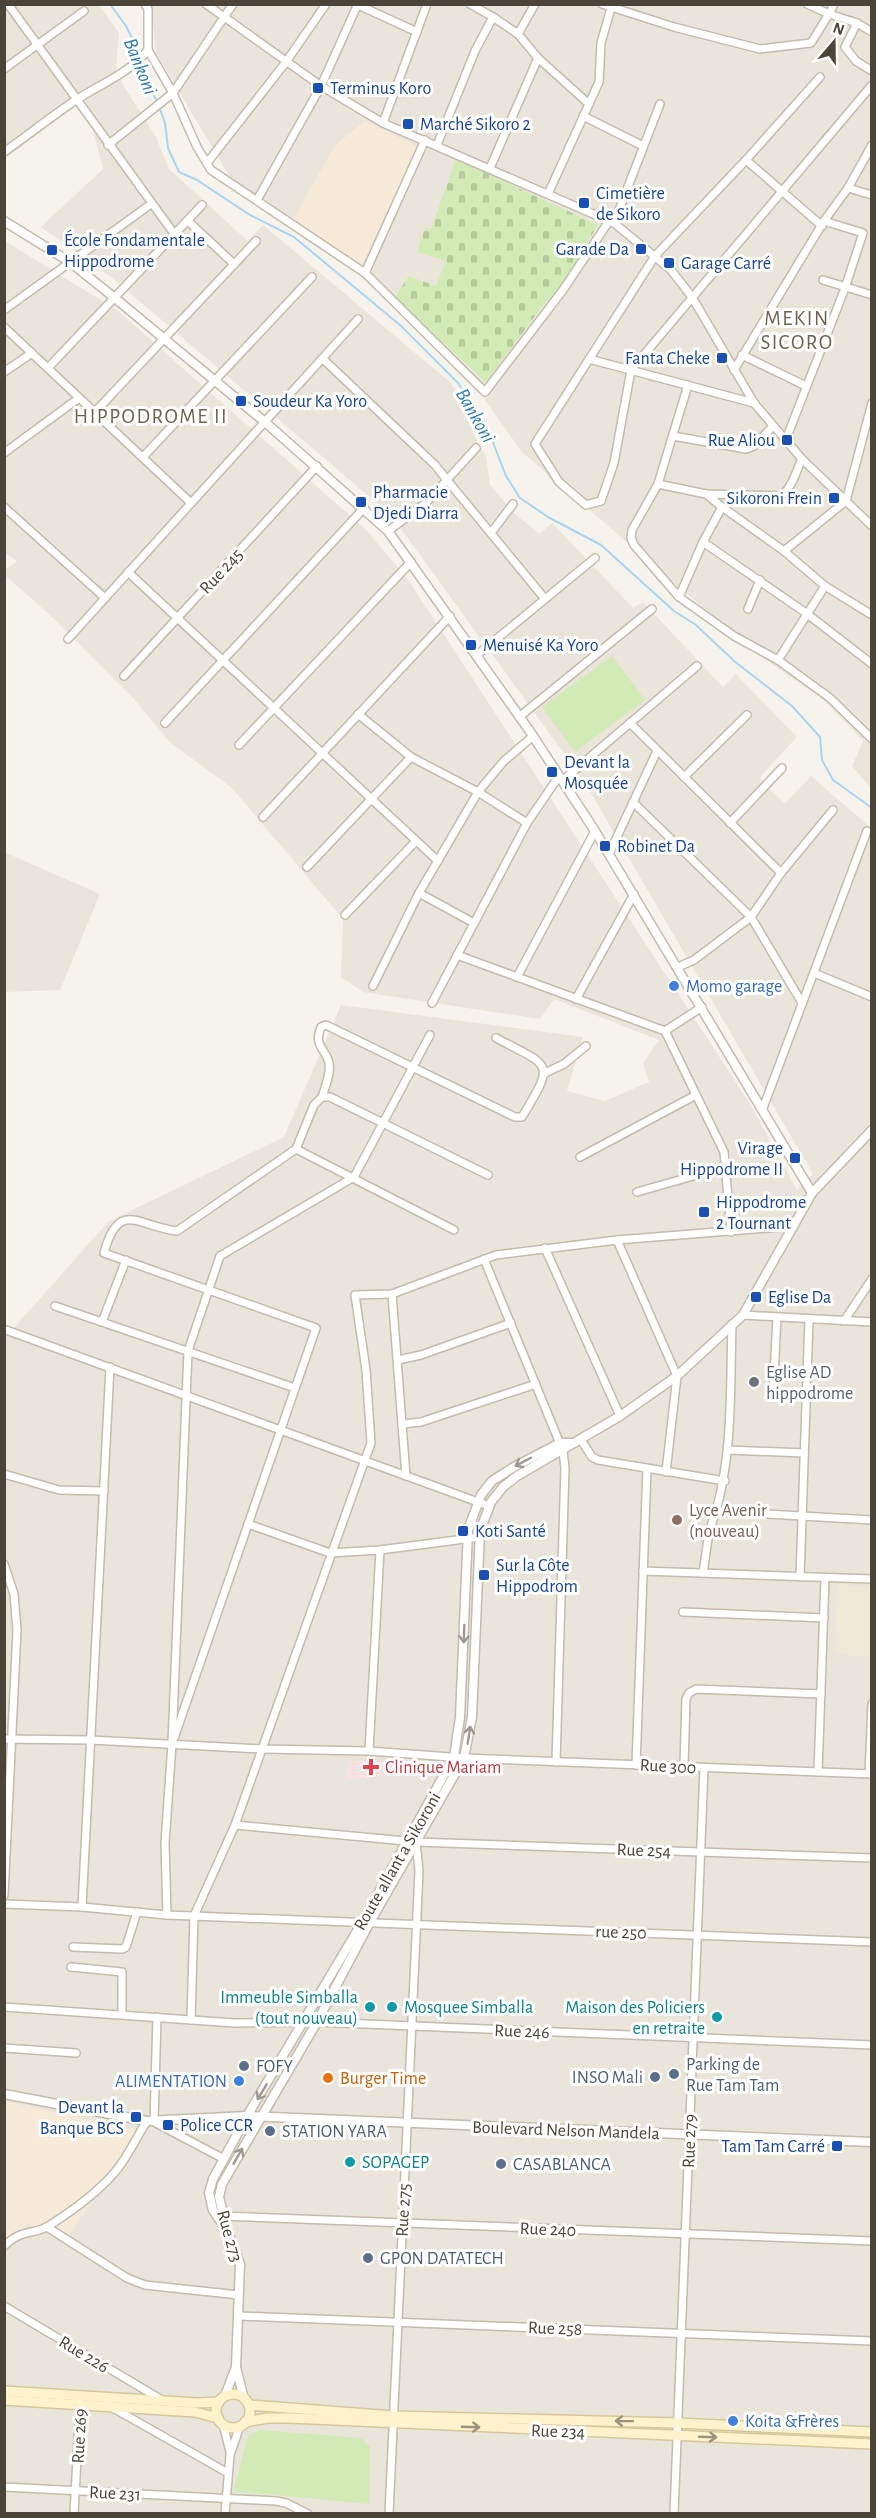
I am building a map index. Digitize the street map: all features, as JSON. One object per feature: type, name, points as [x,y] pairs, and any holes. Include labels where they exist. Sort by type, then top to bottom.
[{"type":"main road","points":[[4,2391],[80,2400],[110,2406],[195,2412],[233,2428],[243,2424],[250,2414],[247,2402],[233,2394],[222,2399],[197,2403],[163,2401],[80,2400],[4,2400]]},
{"type":"main road","points":[[220,2421],[216,2410],[222,2399]]},
{"type":"main road","name":"Rue 234","points":[[247,2402],[393,2420],[872,2444]]},
{"type":"main road","name":"Rue 234","points":[[243,2424],[268,2418],[677,2423],[872,2432]]},
{"type":"street","points":[[8,4],[175,235]]},
{"type":"street","points":[[206,4],[321,86],[383,123],[611,222],[655,256],[671,270],[692,297],[754,403],[784,442],[872,525]]},
{"type":"street","points":[[108,145],[173,93],[233,4]]},
{"type":"street","points":[[207,164],[286,62],[326,4]]},
{"type":"street","points":[[383,123],[427,4]]},
{"type":"street","points":[[470,4],[518,34],[538,58],[588,104]]},
{"type":"street","points":[[518,34],[535,4]]},
{"type":"street","points":[[602,4],[760,49],[811,43],[834,4]]},
{"type":"street","points":[[807,4],[857,23],[872,32]]},
{"type":"street","points":[[256,200],[321,86],[357,5],[417,32]]},
{"type":"street","points":[[148,6],[148,50],[173,93],[197,147],[211,170],[365,273],[485,392],[563,290],[611,222],[660,104]]},
{"type":"street","points":[[548,194],[599,82],[601,43],[610,8]]},
{"type":"street","points":[[4,69],[84,11]]},
{"type":"street","points":[[437,145],[475,51],[493,17]]},
{"type":"street","points":[[857,23],[845,47],[856,62],[872,71]]},
{"type":"street","points":[[4,152],[77,100],[124,73],[136,64],[148,50]]},
{"type":"street","points":[[490,168],[538,58]]},
{"type":"street","points":[[820,77],[746,160],[655,256],[535,444],[559,482],[586,505],[601,501],[614,463],[631,370],[872,84]]},
{"type":"street","points":[[583,116],[643,146]]},
{"type":"street","points":[[365,273],[425,140]]},
{"type":"street","points":[[734,370],[823,224],[848,188],[872,145]]},
{"type":"street","points":[[746,160],[823,224],[863,233],[845,288],[784,442]]},
{"type":"street","points":[[848,188],[872,195]]},
{"type":"street","points":[[4,310],[151,204]]},
{"type":"street","points":[[48,368],[116,299],[202,205]]},
{"type":"street","points":[[188,221],[234,264]]},
{"type":"street","points":[[6,224],[70,262],[265,422],[388,531],[477,655],[595,831],[812,1193]]},
{"type":"street","points":[[95,412],[256,241]]},
{"type":"street","points":[[143,457],[312,277]]},
{"type":"street","points":[[823,280],[872,295]]},
{"type":"street","points":[[68,639],[358,320]]},
{"type":"street","points":[[4,327],[191,503]]},
{"type":"street","points":[[4,372],[32,352]]},
{"type":"street","points":[[742,355],[806,386]]},
{"type":"street","points":[[322,359],[435,465],[545,599]]},
{"type":"street","points":[[589,359],[754,403]]},
{"type":"street","points":[[688,385],[658,484],[632,530],[631,538],[634,545],[680,597],[734,636],[778,660],[830,698],[872,739]]},
{"type":"street","points":[[4,453],[79,398]]},
{"type":"street","points":[[784,551],[846,501],[872,403]]},
{"type":"street","points":[[673,436],[746,449],[754,446],[773,426]]},
{"type":"street","points":[[388,531],[426,503],[476,448]]},
{"type":"street","points":[[658,484],[706,494],[783,494],[802,459]]},
{"type":"street","name":"Rue 245","points":[[124,675],[317,466]]},
{"type":"street","points":[[706,494],[784,551],[825,586],[872,615]]},
{"type":"street","points":[[491,533],[513,504]]},
{"type":"street","points":[[4,507],[105,598]]},
{"type":"street","points":[[680,597],[703,542],[722,507]]},
{"type":"street","points":[[165,723],[364,508]]},
{"type":"street","points":[[703,542],[806,613],[872,664]]},
{"type":"street","points":[[477,655],[595,558]]},
{"type":"street","points":[[239,745],[411,562]]},
{"type":"street","points":[[128,572],[438,861]]},
{"type":"street","points":[[748,609],[760,580]]},
{"type":"street","points":[[778,660],[825,586]]},
{"type":"street","points":[[519,717],[652,609]]},
{"type":"street","points":[[263,817],[450,616]]},
{"type":"street","points":[[432,1003],[527,823],[560,778],[697,666]]},
{"type":"street","points":[[358,714],[411,757],[478,792],[527,823]]},
{"type":"street","points":[[684,777],[747,715]]},
{"type":"street","points":[[630,723],[781,873]]},
{"type":"street","points":[[373,986],[419,893],[478,792],[503,762],[532,737]]},
{"type":"street","points":[[609,854],[657,751]]},
{"type":"street","points":[[307,867],[411,757]]},
{"type":"street","points":[[730,823],[782,768]]},
{"type":"street","points":[[633,802],[751,917],[802,1003]]},
{"type":"street","points":[[678,967],[694,960],[751,917],[781,873],[833,810]]},
{"type":"street","points":[[516,977],[595,831]]},
{"type":"street","points":[[763,1108],[867,831]]},
{"type":"street","points":[[345,915],[416,841]]},
{"type":"street","points":[[419,893],[474,923]]},
{"type":"street","points":[[576,999],[634,894]]},
{"type":"street","points":[[457,955],[665,1031],[724,1152],[731,1232]]},
{"type":"street","points":[[814,973],[872,997]]},
{"type":"street","points":[[665,1031],[702,1007]]},
{"type":"street","points":[[172,1744],[316,1328],[104,1253],[114,1227],[120,1221],[136,1220],[177,1231],[296,1149],[314,1105],[322,1096],[327,1080],[329,1062],[319,1047],[318,1032],[321,1027],[326,1025],[515,1118],[522,1117],[543,1083],[545,1073],[542,1065],[533,1058],[496,1038]]},
{"type":"street","points":[[167,1915],[165,1843],[172,1744],[188,1351],[220,1256],[354,1177],[430,1035]]},
{"type":"street","points":[[545,1073],[564,1064],[586,1046]]},
{"type":"street","points":[[580,1157],[696,1095]]},
{"type":"street","points":[[322,1096],[330,1097],[488,1175]]},
{"type":"street","points":[[366,1922],[464,1758],[472,1717],[480,1538],[489,1506],[503,1487],[517,1476],[561,1447],[579,1441],[620,1416],[677,1376],[743,1315],[812,1193],[872,1130]]},
{"type":"street","points":[[296,1149],[454,1230]]},
{"type":"street","points":[[637,1192],[725,1167]]},
{"type":"street","points":[[191,2020],[194,1916],[235,1825],[371,1443],[366,1370],[355,1295],[392,1294],[496,1255],[617,1240],[792,1226]]},
{"type":"street","points":[[617,1240],[677,1376],[666,1472]]},
{"type":"street","points":[[545,1248],[620,1416]]},
{"type":"street","points":[[484,1259],[561,1447],[565,1468],[556,1762]]},
{"type":"street","points":[[102,1322],[126,1260]]},
{"type":"street","points":[[844,1321],[872,1279]]},
{"type":"street","points":[[392,1294],[406,1476]]},
{"type":"street","points":[[55,1306],[295,1388]]},
{"type":"street","points":[[743,1315],[872,1323]]},
{"type":"street","points":[[773,1395],[777,1317]]},
{"type":"street","points":[[800,1577],[809,1319]]},
{"type":"street","points":[[398,1360],[421,1355],[511,1323]]},
{"type":"street","points":[[703,1573],[709,1532],[725,1481],[732,1324]]},
{"type":"street","points":[[6,1330],[489,1506]]},
{"type":"street","points":[[82,1907],[110,1367]]},
{"type":"street","points":[[402,1424],[420,1422],[536,1384]]},
{"type":"street","points":[[579,1441],[592,1457],[647,1469],[725,1481]]},
{"type":"street","name":"Route allant a Sikoroni","points":[[412,1842],[454,1757],[460,1717],[468,1530],[478,1503],[492,1481],[561,1447]]},
{"type":"street","points":[[728,1450],[804,1453]]},
{"type":"street","points":[[636,1765],[647,1469]]},
{"type":"street","points":[[4,1474],[59,1490],[104,1491]]},
{"type":"street","points":[[716,1511],[872,1520]]},
{"type":"street","points":[[248,1524],[330,1553],[380,1551],[480,1538]]},
{"type":"street","points":[[369,1751],[380,1551]]},
{"type":"street","points":[[4,1564],[14,1594],[17,1630],[8,1739],[4,1895]]},
{"type":"street","points":[[643,1570],[872,1580]]},
{"type":"street","points":[[818,1772],[825,1578]]},
{"type":"street","points":[[683,1612],[824,1618]]},
{"type":"street","points":[[684,1767],[686,1698],[696,1689],[821,1694]]},
{"type":"street","points":[[870,1774],[872,1704]]},
{"type":"street","name":"Rue 300","points":[[8,1739],[369,1751],[464,1758],[870,1774]]},
{"type":"street","name":"Rue 279","points":[[674,2514],[704,1768]]},
{"type":"street","name":"Rue 254","points":[[235,1825],[412,1842],[872,1858]]},
{"type":"street","name":"Rue 275","points":[[389,2514],[419,1871],[412,1842]]},
{"type":"street","name":"rue 250","points":[[4,1904],[82,1907],[167,1915],[872,1942]]},
{"type":"street","points":[[73,1947],[122,1949],[126,1947],[137,1912]]},
{"type":"street","name":"Route allant a Sikoroni","points":[[227,2230],[221,2216],[213,2210],[209,2193],[213,2179],[247,2116],[366,1922]]},
{"type":"street","name":"Rue 273","points":[[221,2216],[219,2197],[222,2184],[317,2022],[366,1922]]},
{"type":"street","points":[[70,1967],[122,1972],[122,2014]]},
{"type":"street","name":"Rue 246","points":[[4,2007],[191,2020],[303,2024],[317,2022],[872,2045]]},
{"type":"street","points":[[4,2246],[24,2232],[47,2227],[95,2192],[115,2172],[151,2122],[158,2017]]},
{"type":"street","points":[[4,2048],[76,2053]]},
{"type":"street","name":"Boulevard Nelson Mandela","points":[[4,2094],[151,2122],[247,2116],[872,2142]]},
{"type":"street","points":[[151,2122],[224,2159]]},
{"type":"street","name":"Rue 240","points":[[221,2216],[872,2241]]},
{"type":"street","points":[[47,2227],[127,2278],[145,2285],[239,2295]]},
{"type":"street","name":"Rue 273","points":[[222,2399],[236,2367],[239,2316],[240,2264],[227,2230]]},
{"type":"street","name":"Rue 226","points":[[4,2306],[163,2401]]},
{"type":"street","name":"Rue 258","points":[[239,2316],[872,2341]]},
{"type":"street","name":"Rue 273","points":[[236,2367],[247,2402]]},
{"type":"street","name":"Rue 269","points":[[74,2514],[80,2400]]},
{"type":"street","points":[[110,2406],[228,2473]]},
{"type":"street","points":[[220,2421],[230,2455]]},
{"type":"street","points":[[225,2514],[230,2455],[243,2424]]},
{"type":"street","name":"Rue 231","points":[[4,2487],[276,2501],[286,2503],[308,2514]]},
{"type":"shaded area","points":[[5,5],[99,5],[119,33],[116,68],[125,88],[156,137],[169,169],[248,241],[263,225],[451,383],[465,408],[473,434],[486,456],[490,485],[515,514],[539,534],[552,523],[633,608],[643,602],[723,687],[736,674],[797,737],[759,778],[785,804],[811,776],[871,828],[871,2513],[5,2513],[5,1338],[109,1221],[284,1137],[341,1005],[583,1037],[567,1091],[605,1101],[649,1082],[643,1063],[659,1040],[554,999],[540,1019],[363,992],[341,977],[343,919],[232,788],[171,743],[133,698],[53,618],[5,575],[5,570],[17,561],[4,552],[5,241],[117,310],[366,530],[407,578],[752,1107],[797,1190],[813,1174],[584,781],[391,515],[111,277],[41,227],[103,169],[85,99],[5,159]]},
{"type":"shaded area","points":[[151,5],[871,5],[871,788],[852,766],[863,741],[824,700],[757,654],[522,452],[477,389],[366,271],[237,189],[156,53]]},
{"type":"shaded area","points":[[365,121],[417,146],[362,265],[290,225],[335,145]]},
{"type":"shaded area","points":[[4,852],[100,894],[60,990],[5,992]]},
{"type":"shaded area","points":[[837,1584],[871,1587],[869,1656],[835,1654]]},
{"type":"shaded area","name":"Clinique Mariam","points":[[349,1760],[394,1760],[394,1774],[346,1780]]},
{"type":"shaded area","points":[[5,2101],[139,2131],[67,2238],[27,2224],[5,2252]]},
{"type":"green space","points":[[456,159],[598,225],[561,287],[543,305],[486,382],[394,298],[409,276],[436,286],[446,261],[417,252],[425,228],[431,229]]},
{"type":"green space","points":[[612,656],[645,700],[575,752],[542,707]]},
{"type":"green space","points":[[259,2430],[361,2438],[370,2447],[369,2504],[233,2491],[248,2436]]},
{"type":"waterway","name":"Bankoni","points":[[110,4],[126,26],[135,44],[135,58],[140,73],[157,101],[165,123],[168,148],[179,172],[197,180],[250,215],[294,237],[400,325],[458,383],[485,422],[506,476],[520,498],[548,517],[601,545],[674,611],[696,625],[734,661],[792,706],[820,737],[822,760],[833,780],[872,808]]},
{"type":"place","name":"Terminus Koro","points":[[318,88]]},
{"type":"place","name":"Marché Sikoro 2","points":[[408,124]]},
{"type":"place","name":"Cimetière de Sikoro","points":[[584,203]]},
{"type":"place","name":"Garade Da","points":[[641,249]]},
{"type":"place","name":"École Fondamentale Hippodrome","points":[[52,250]]},
{"type":"place","name":"Garage Carré","points":[[669,263]]},
{"type":"place","name":"Fanta Cheke","points":[[722,358]]},
{"type":"place","name":"Soudeur Ka Yoro","points":[[241,401]]},
{"type":"place","name":"Rue Aliou","points":[[787,440]]},
{"type":"place","name":"Sikoroni Frein","points":[[834,498]]},
{"type":"place","name":"Pharmacie Djedi Diarra","points":[[361,502]]},
{"type":"place","name":"Menuisé Ka Yoro","points":[[471,645]]},
{"type":"place","name":"Devant la Mosquée","points":[[552,772]]},
{"type":"place","name":"Robinet Da","points":[[605,846]]},
{"type":"place","name":"Momo garage","points":[[674,986]]},
{"type":"place","name":"Virage Hippodrome II","points":[[795,1158]]},
{"type":"place","name":"Hippodrome 2 Tournant","points":[[704,1212]]},
{"type":"place","name":"Eglise Da","points":[[756,1297]]},
{"type":"place","name":"Eglise AD hippodrome","points":[[754,1382]]},
{"type":"place","name":"Lyce Avenir (nouveau)","points":[[677,1520]]},
{"type":"place","name":"Koti Santé","points":[[463,1531]]},
{"type":"place","name":"Sur la Côte Hippodrom","points":[[484,1575]]},
{"type":"place","name":"Clinique Mariam","points":[[371,1767]]},
{"type":"place","name":"Immeuble Simballa (tout nouveau)","points":[[370,2007]]},
{"type":"place","name":"Mosquee Simballa","points":[[392,2007]]},
{"type":"place","name":"Maison des Policiers en retraite","points":[[717,2017]]},
{"type":"place","name":"FOFY","points":[[244,2066]]},
{"type":"place","name":"Parking de Rue Tam Tam","points":[[674,2074]]},
{"type":"place","name":"INSO Mali","points":[[655,2077]]},
{"type":"place","name":"Burger Time","points":[[328,2078]]},
{"type":"place","name":"ALIMENTATION","points":[[239,2081]]},
{"type":"place","name":"Devant la Banque BCS","points":[[136,2117]]},
{"type":"place","name":"Police CCR","points":[[168,2125]]},
{"type":"place","name":"STATION YARA","points":[[270,2131]]},
{"type":"place","name":"Tam Tam Carré","points":[[837,2146]]},
{"type":"place","name":"SOPAGEP","points":[[350,2162]]},
{"type":"place","name":"CASABLANCA","points":[[501,2164]]},
{"type":"place","name":"GPON DATATECH","points":[[368,2258]]},
{"type":"place","name":"Koita &Frères","points":[[733,2421]]},
{"type":"district","name":"MEKIN SICORO","points":[[797,330]]},
{"type":"district","name":"HIPPODROME II","points":[[151,416]]}]
